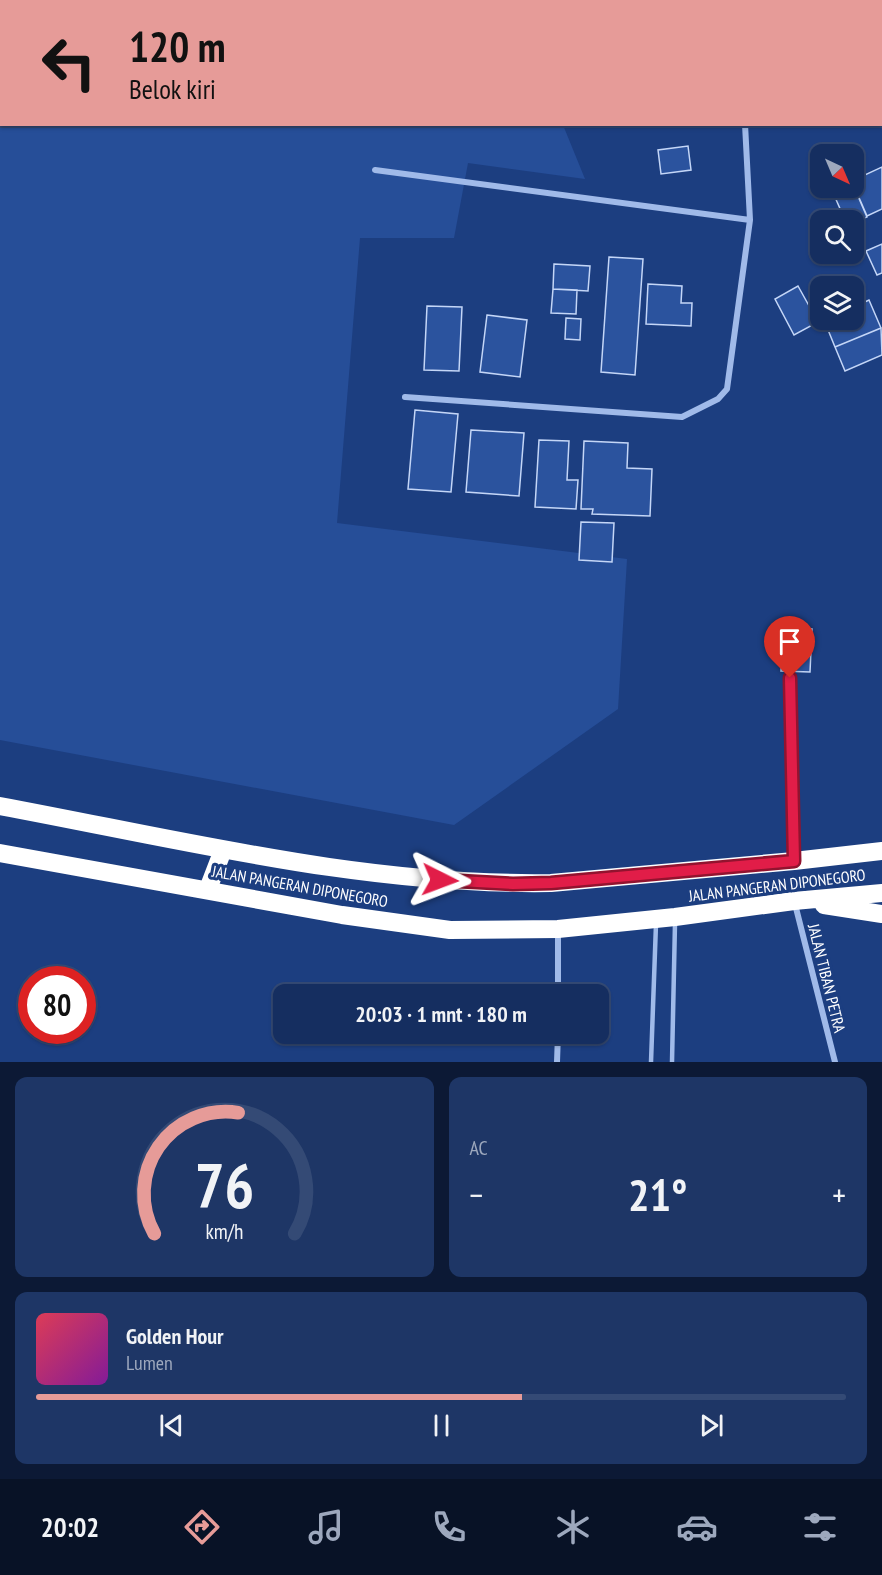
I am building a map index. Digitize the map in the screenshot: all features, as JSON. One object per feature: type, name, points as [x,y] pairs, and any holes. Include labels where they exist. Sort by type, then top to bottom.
[{"type":"highway","name":"JALAN PANGERAN DIPONEGORO","points":[[0,806],[223,850],[329,868],[391,876],[513,884],[551,883],[794,861],[882,850]]},
{"type":"highway","points":[[208,889],[223,850]]},
{"type":"highway","name":"JALAN PANGERAN DIPONEGORO","points":[[0,853],[342,915],[450,930],[558,929],[882,893]]},
{"type":"highway","points":[[794,901],[882,914]]},
{"type":"street","points":[[405,397],[682,417],[718,399],[727,389],[750,220],[745,126]]},
{"type":"street","points":[[375,170],[750,220]]},
{"type":"street","name":"JALAN TIBAN PETRA","points":[[794,901],[835,1062]]},
{"type":"street","points":[[558,929],[558,984]]},
{"type":"street","points":[[557,1062],[558,1044]]},
{"type":"lane","points":[[790,678],[794,861]]},
{"type":"lane","points":[[672,1062],[675,917]]},
{"type":"lane","points":[[651,1062],[656,918]]},
{"type":"shaded area","points":[[0,126],[563,126],[585,179],[468,163],[454,238],[360,238],[337,523],[627,559],[618,709],[454,825],[0,740]]},
{"type":"building","points":[[688,146],[691,170],[661,174],[658,150]]},
{"type":"building","points":[[882,167],[882,209],[867,216],[859,198],[864,198],[864,175]]},
{"type":"building","points":[[835,198],[859,198],[864,210],[841,210]]},
{"type":"building","points":[[882,244],[882,273],[877,275],[866,251]]},
{"type":"building","points":[[609,257],[643,259],[635,375],[601,372]]},
{"type":"building","points":[[554,264],[590,266],[588,291],[553,289]]},
{"type":"building","points":[[648,284],[682,286],[681,303],[692,303],[691,326],[646,324]]},
{"type":"building","points":[[798,286],[810,308],[810,326],[794,335],[775,299]]},
{"type":"building","points":[[553,289],[577,290],[576,314],[551,313]]},
{"type":"building","points":[[869,300],[881,328],[835,347],[828,330],[864,330],[864,302]]},
{"type":"building","points":[[427,306],[462,307],[459,371],[424,370]]},
{"type":"building","points":[[487,315],[527,320],[520,377],[480,372]]},
{"type":"building","points":[[566,318],[581,319],[580,340],[565,339]]},
{"type":"building","points":[[881,328],[882,355],[845,371],[835,347]]},
{"type":"building","points":[[415,410],[458,414],[451,492],[408,489]]},
{"type":"building","points":[[471,430],[524,433],[519,496],[466,492]]},
{"type":"building","points":[[539,440],[569,441],[567,480],[578,480],[576,509],[535,507]]},
{"type":"building","points":[[584,441],[628,443],[627,468],[652,469],[650,516],[592,514],[593,509],[581,509]]},
{"type":"building","points":[[581,522],[614,523],[612,562],[579,560]]},
{"type":"building","points":[[784,628],[812,629],[810,672],[781,671]]},
{"type":"route","points":[[440,880],[513,884],[551,883],[794,861],[790,678]]}]
